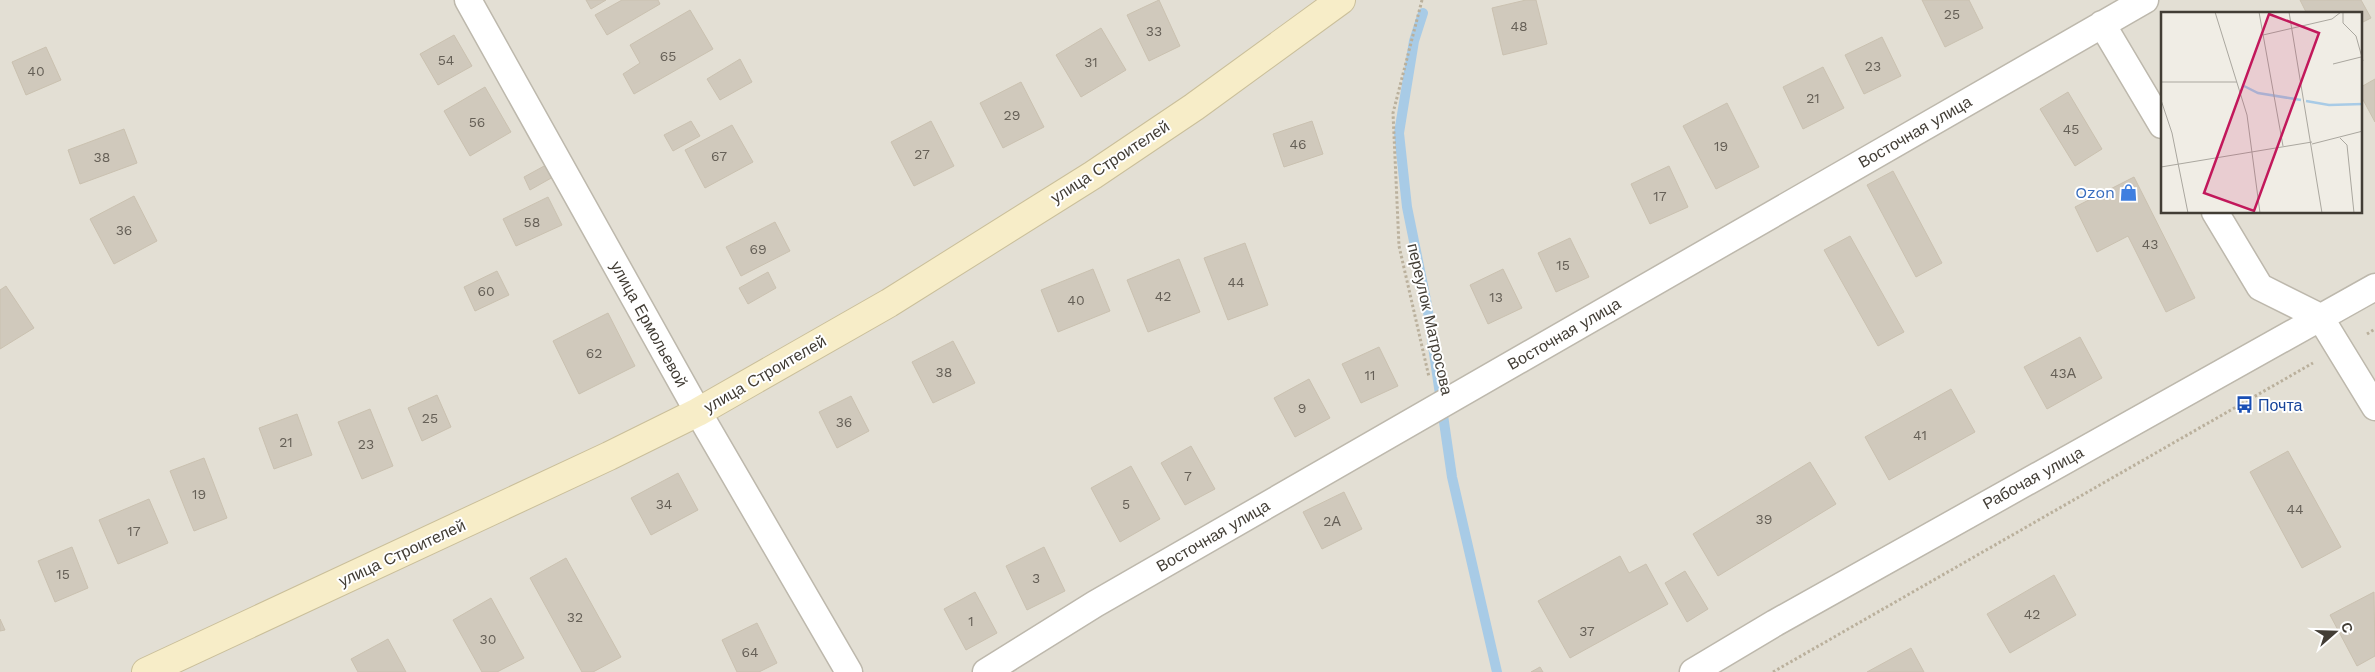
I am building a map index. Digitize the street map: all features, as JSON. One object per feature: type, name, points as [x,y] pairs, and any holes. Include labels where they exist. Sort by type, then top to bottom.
[{"type":"street","name":"улица Ермольевой","points":[[468,0],[698,412],[849,672]]},
{"type":"street","name":"улица Строителей","points":[[146,672],[600,460],[698,412],[889,303],[1093,175],[1194,107],[1341,0]]},
{"type":"street","name":"Восточная улица","points":[[986,672],[1094,604],[2145,0]]},
{"type":"street","points":[[2102,24],[2161,122]]},
{"type":"street","points":[[2216,214],[2260,287],[2320,317],[2375,407]]},
{"type":"street","name":"Рабочая улица","points":[[1693,672],[2375,287]]},
{"type":"path","name":"переулок Матросова","points":[[1422,0],[1393,113],[1399,246],[1436,408]]},
{"type":"path","points":[[1773,672],[2375,329]]},
{"type":"shaded area","points":[[0,0],[2375,0],[2375,672],[0,672]]},
{"type":"building","points":[[586,0],[606,0],[591,9]]},
{"type":"building","points":[[622,0],[658,0],[660,4],[607,35],[595,15]]},
{"type":"building","points":[[1159,0],[1180,46],[1149,61],[1127,15]]},
{"type":"building","points":[[1526,0],[1536,0],[1547,44],[1503,55],[1492,8]]},
{"type":"building","points":[[1922,0],[1969,0],[1983,28],[1945,47]]},
{"type":"building","points":[[2300,0],[2361,0],[2371,18],[2362,22],[2362,12],[2306,12]]},
{"type":"building","points":[[690,10],[713,49],[634,94],[623,74],[640,63],[630,45]]},
{"type":"building","points":[[1101,28],[1126,70],[1081,97],[1056,55]]},
{"type":"building","points":[[454,35],[472,66],[438,85],[420,54]]},
{"type":"building","points":[[1882,37],[1901,76],[1864,94],[1845,55]]},
{"type":"building","points":[[46,47],[61,80],[26,95],[12,62]]},
{"type":"building","points":[[740,59],[752,82],[720,100],[707,79]]},
{"type":"building","points":[[1823,67],[1844,108],[1803,129],[1783,87]]},
{"type":"building","points":[[2375,79],[2375,122],[2362,98],[2362,86]]},
{"type":"building","points":[[1021,82],[1044,127],[1003,148],[980,103]]},
{"type":"building","points":[[485,87],[511,132],[470,156],[444,111]]},
{"type":"building","points":[[2068,92],[2102,149],[2075,166],[2040,109]]},
{"type":"building","points":[[1727,103],[1759,167],[1716,189],[1683,126]]},
{"type":"building","points":[[691,121],[700,136],[673,151],[664,135]]},
{"type":"building","points":[[931,121],[954,166],[914,186],[891,142]]},
{"type":"building","points":[[1312,121],[1323,154],[1284,167],[1273,134]]},
{"type":"building","points":[[732,125],[753,162],[705,188],[685,150]]},
{"type":"building","points":[[124,129],[137,163],[80,184],[68,150]]},
{"type":"building","points":[[546,165],[553,177],[530,190],[524,177]]},
{"type":"building","points":[[1669,166],[1688,207],[1650,224],[1631,184]]},
{"type":"building","points":[[1893,171],[1942,263],[1916,277],[1867,185]]},
{"type":"building","points":[[2134,177],[2195,298],[2166,312],[2128,236],[2097,252],[2075,207]]},
{"type":"building","points":[[134,196],[157,241],[114,264],[90,219]]},
{"type":"building","points":[[548,197],[562,225],[516,246],[503,219]]},
{"type":"building","points":[[775,222],[790,251],[741,276],[726,247]]},
{"type":"building","points":[[1850,236],[1904,332],[1878,346],[1824,250]]},
{"type":"building","points":[[1570,238],[1589,277],[1556,292],[1538,253]]},
{"type":"building","points":[[1245,243],[1268,305],[1228,320],[1204,258]]},
{"type":"building","points":[[1179,259],[1200,312],[1148,332],[1127,280]]},
{"type":"building","points":[[1093,269],[1110,311],[1058,332],[1041,290]]},
{"type":"building","points":[[1503,269],[1522,308],[1488,324],[1470,285]]},
{"type":"building","points":[[497,271],[509,295],[475,311],[464,287]]},
{"type":"building","points":[[768,272],[776,288],[748,304],[739,288]]},
{"type":"building","points":[[6,286],[34,328],[0,349],[0,290]]},
{"type":"building","points":[[608,313],[635,366],[579,394],[553,341]]},
{"type":"building","points":[[2080,337],[2102,378],[2047,409],[2024,367]]},
{"type":"building","points":[[953,341],[975,383],[933,403],[912,362]]},
{"type":"building","points":[[1379,347],[1398,386],[1361,403],[1342,364]]},
{"type":"building","points":[[1309,379],[1330,418],[1295,437],[1274,398]]},
{"type":"building","points":[[1951,389],[1975,432],[1889,480],[1865,437]]},
{"type":"building","points":[[437,395],[451,427],[422,441],[408,408]]},
{"type":"building","points":[[851,396],[869,431],[837,448],[819,412]]},
{"type":"building","points":[[370,409],[393,466],[362,479],[338,422]]},
{"type":"building","points":[[297,414],[312,455],[274,469],[259,428]]},
{"type":"building","points":[[1191,446],[1215,489],[1185,505],[1161,463]]},
{"type":"building","points":[[2288,451],[2341,547],[2302,568],[2250,472]]},
{"type":"building","points":[[204,458],[227,518],[194,531],[170,471]]},
{"type":"building","points":[[1810,462],[1836,504],[1718,576],[1693,534]]},
{"type":"building","points":[[1131,466],[1160,519],[1120,542],[1091,488]]},
{"type":"building","points":[[678,473],[698,510],[651,535],[631,498]]},
{"type":"building","points":[[1344,492],[1362,529],[1322,549],[1303,512]]},
{"type":"building","points":[[149,499],[168,543],[118,564],[99,520]]},
{"type":"building","points":[[72,547],[88,588],[55,602],[38,561]]},
{"type":"building","points":[[1044,547],[1065,591],[1027,610],[1006,566]]},
{"type":"building","points":[[1620,556],[1629,573],[1646,564],[1668,604],[1570,658],[1538,601]]},
{"type":"building","points":[[566,558],[621,657],[593,672],[582,672],[530,578]]},
{"type":"building","points":[[1685,571],[1708,609],[1687,622],[1665,583]]},
{"type":"building","points":[[2054,575],[2076,615],[2010,653],[1987,614]]},
{"type":"building","points":[[975,592],[997,633],[966,650],[944,609]]},
{"type":"building","points":[[2374,592],[2375,656],[2357,666],[2330,615]]},
{"type":"building","points":[[491,598],[524,658],[497,672],[482,672],[453,620]]},
{"type":"building","points":[[0,619],[5,630],[0,631]]},
{"type":"building","points":[[757,623],[777,663],[759,672],[737,672],[722,640]]},
{"type":"building","points":[[388,639],[406,672],[358,672],[351,659]]},
{"type":"building","points":[[1911,648],[1924,672],[1867,672]]},
{"type":"building","points":[[1540,667],[1543,672],[1531,672]]},
{"type":"waterway","points":[[1423,13],[1414,41],[1399,133],[1407,207],[1427,305],[1452,477],[1497,672]]},
{"type":"place","name":"Ozon","points":[[2129,192]]},
{"type":"place","name":"Почта","points":[[2244,405]]}]
